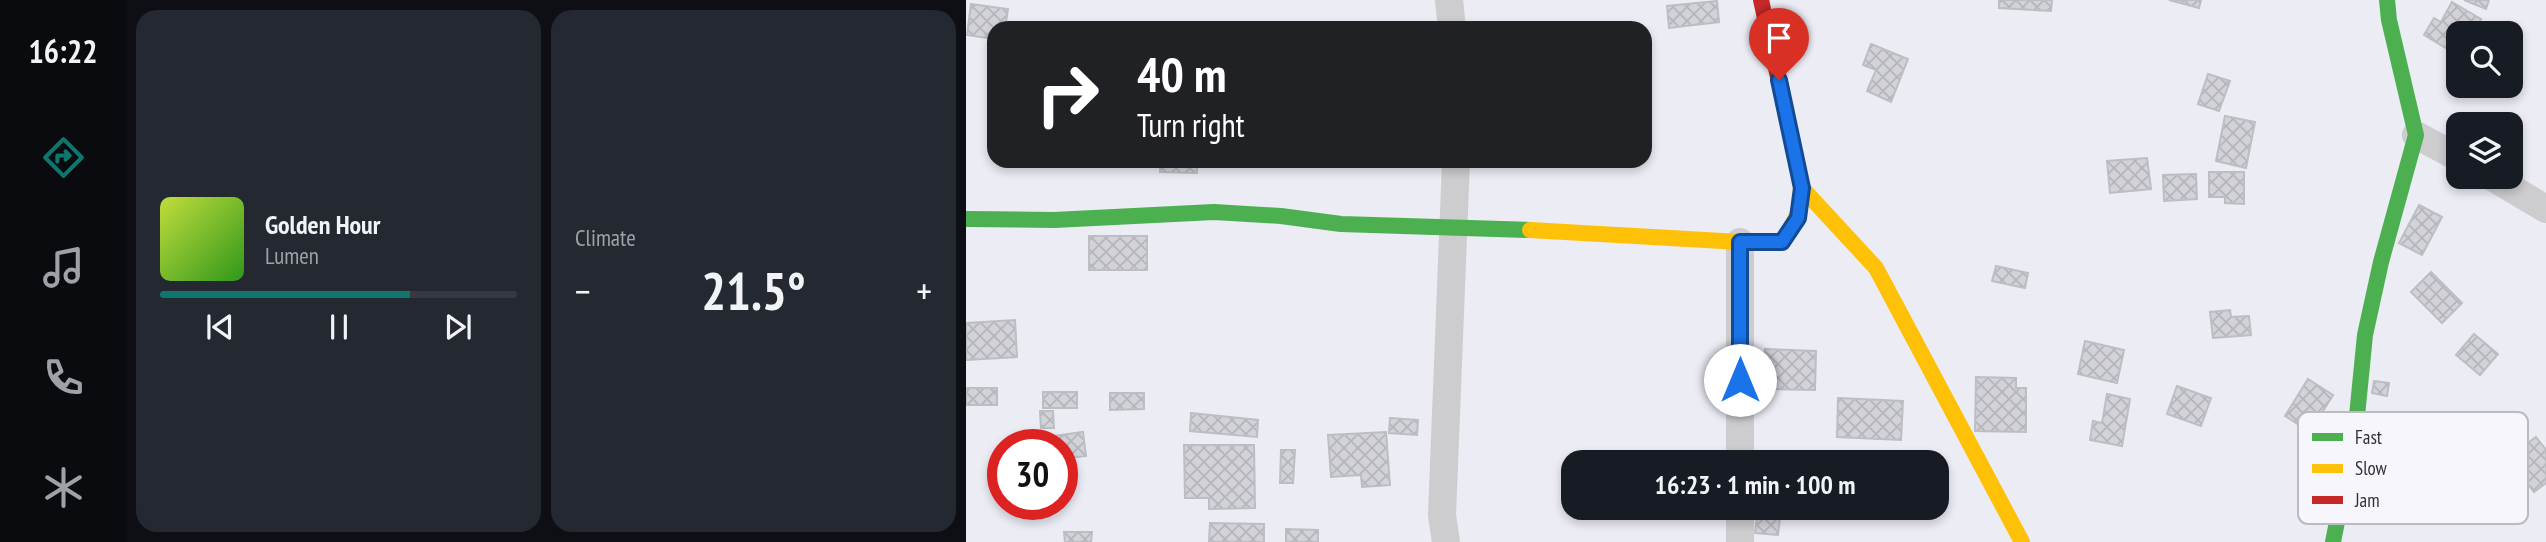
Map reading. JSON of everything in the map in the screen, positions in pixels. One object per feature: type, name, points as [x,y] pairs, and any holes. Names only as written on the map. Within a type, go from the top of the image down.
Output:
[{"type":"street","points":[[1448,0],[1451,21]]},
{"type":"street","points":[[966,219],[1054,220],[1214,212],[1281,216],[1341,224],[1593,232],[1740,242],[1782,242],[1798,218],[1802,188],[1761,0]]},
{"type":"street","points":[[2357,412],[2365,335],[2381,262],[2416,135],[2386,0]]},
{"type":"street","points":[[2416,135],[2446,151]]},
{"type":"street","points":[[1446,542],[1442,515],[1456,168]]},
{"type":"street","points":[[1802,188],[1875,268],[2022,542]]},
{"type":"street","points":[[2512,189],[2546,209]]},
{"type":"street","points":[[1740,242],[1740,450]]},
{"type":"street","points":[[1740,520],[1740,542]]},
{"type":"street","points":[[2333,542],[2337,524]]},
{"type":"building","points":[[1999,0],[2052,0],[2051,11],[1999,8]]},
{"type":"building","points":[[2169,0],[2201,0],[2199,8]]},
{"type":"building","points":[[2464,0],[2489,0],[2486,9]]},
{"type":"building","points":[[1717,1],[1719,22],[1669,28],[1667,6]]},
{"type":"building","points":[[2452,2],[2481,19],[2446,21],[2446,48],[2424,35],[2434,18],[2441,22]]},
{"type":"building","points":[[971,4],[1008,9],[1006,21],[987,21],[987,38],[967,35]]},
{"type":"building","points":[[1871,44],[1908,59],[1891,102],[1867,91],[1876,70],[1863,65]]},
{"type":"building","points":[[2208,74],[2230,81],[2219,111],[2198,104]]},
{"type":"building","points":[[2225,116],[2255,122],[2246,168],[2216,161]]},
{"type":"building","points":[[2147,158],[2151,189],[2110,193],[2107,161]]},
{"type":"building","points":[[1160,168],[1197,168],[1197,173],[1160,172]]},
{"type":"building","points":[[2209,172],[2244,172],[2244,204],[2225,203],[2225,197],[2209,197]]},
{"type":"building","points":[[2196,174],[2197,199],[2164,201],[2163,175]]},
{"type":"building","points":[[2419,205],[2442,217],[2422,255],[2399,243]]},
{"type":"building","points":[[1089,236],[1147,236],[1147,270],[1089,270]]},
{"type":"building","points":[[1996,266],[2028,273],[2025,288],[1992,281]]},
{"type":"building","points":[[2431,272],[2462,303],[2442,323],[2411,292]]},
{"type":"building","points":[[2230,310],[2231,317],[2249,316],[2251,335],[2213,338],[2210,312]]},
{"type":"building","points":[[1015,320],[1017,357],[966,360],[966,323]]},
{"type":"building","points":[[2474,334],[2498,354],[2480,375],[2456,355]]},
{"type":"building","points":[[2085,341],[2124,350],[2117,383],[2078,374]]},
{"type":"building","points":[[1765,349],[1816,351],[1815,390],[1764,389]]},
{"type":"building","points":[[1976,377],[2016,378],[2016,388],[2026,388],[2026,432],[1975,431]]},
{"type":"building","points":[[2308,379],[2333,395],[2322,412],[2298,412],[2298,424],[2285,416]]},
{"type":"building","points":[[2374,381],[2389,383],[2387,396],[2372,393]]},
{"type":"building","points":[[2177,386],[2211,398],[2201,426],[2167,414]]},
{"type":"building","points":[[966,388],[997,388],[997,405],[966,405]]},
{"type":"building","points":[[1043,392],[1077,392],[1077,408],[1043,408]]},
{"type":"building","points":[[1110,393],[1144,393],[1144,409],[1110,410]]},
{"type":"building","points":[[2107,394],[2130,399],[2122,446],[2090,440],[2093,421],[2102,423]]},
{"type":"building","points":[[1838,398],[1903,401],[1901,440],[1837,437]]},
{"type":"building","points":[[1040,411],[1053,411],[1054,428],[1041,428]]},
{"type":"building","points":[[1191,413],[1258,420],[1257,437],[1190,431]]},
{"type":"building","points":[[1390,418],[1418,420],[1417,435],[1389,433]]},
{"type":"building","points":[[1083,432],[1086,456],[1078,457],[1078,433]]},
{"type":"building","points":[[1386,432],[1390,485],[1362,487],[1361,475],[1331,477],[1328,435]]},
{"type":"building","points":[[2536,437],[2546,450],[2546,483],[2534,492],[2528,484],[2528,443]]},
{"type":"building","points":[[1184,445],[1254,445],[1255,508],[1209,509],[1209,498],[1185,498]]},
{"type":"building","points":[[1281,450],[1295,450],[1293,483],[1280,483]]},
{"type":"building","points":[[1757,520],[1780,520],[1778,535],[1755,533]]},
{"type":"building","points":[[1210,523],[1264,524],[1264,542],[1209,542]]},
{"type":"building","points":[[1286,529],[1318,530],[1318,542],[1286,542]]},
{"type":"building","points":[[1064,532],[1092,532],[1091,542],[1065,542]]},
{"type":"traffic: fast","points":[[2357,412],[2365,335],[2381,262],[2416,135],[2389,20],[2387,0]]},
{"type":"traffic: fast","points":[[966,219],[1054,220],[1214,212],[1281,216],[1341,224],[1530,230]]},
{"type":"traffic: fast","points":[[2333,542],[2337,524]]},
{"type":"traffic: slow","points":[[1530,230],[1782,242],[1800,204],[1801,186],[1797,163]]},
{"type":"traffic: slow","points":[[1802,188],[1876,268],[2022,542]]},
{"type":"traffic: jam","points":[[1761,0],[1797,163]]},
{"type":"route","points":[[1740,380],[1740,242],[1782,242],[1798,218],[1802,188],[1779,80]]}]
